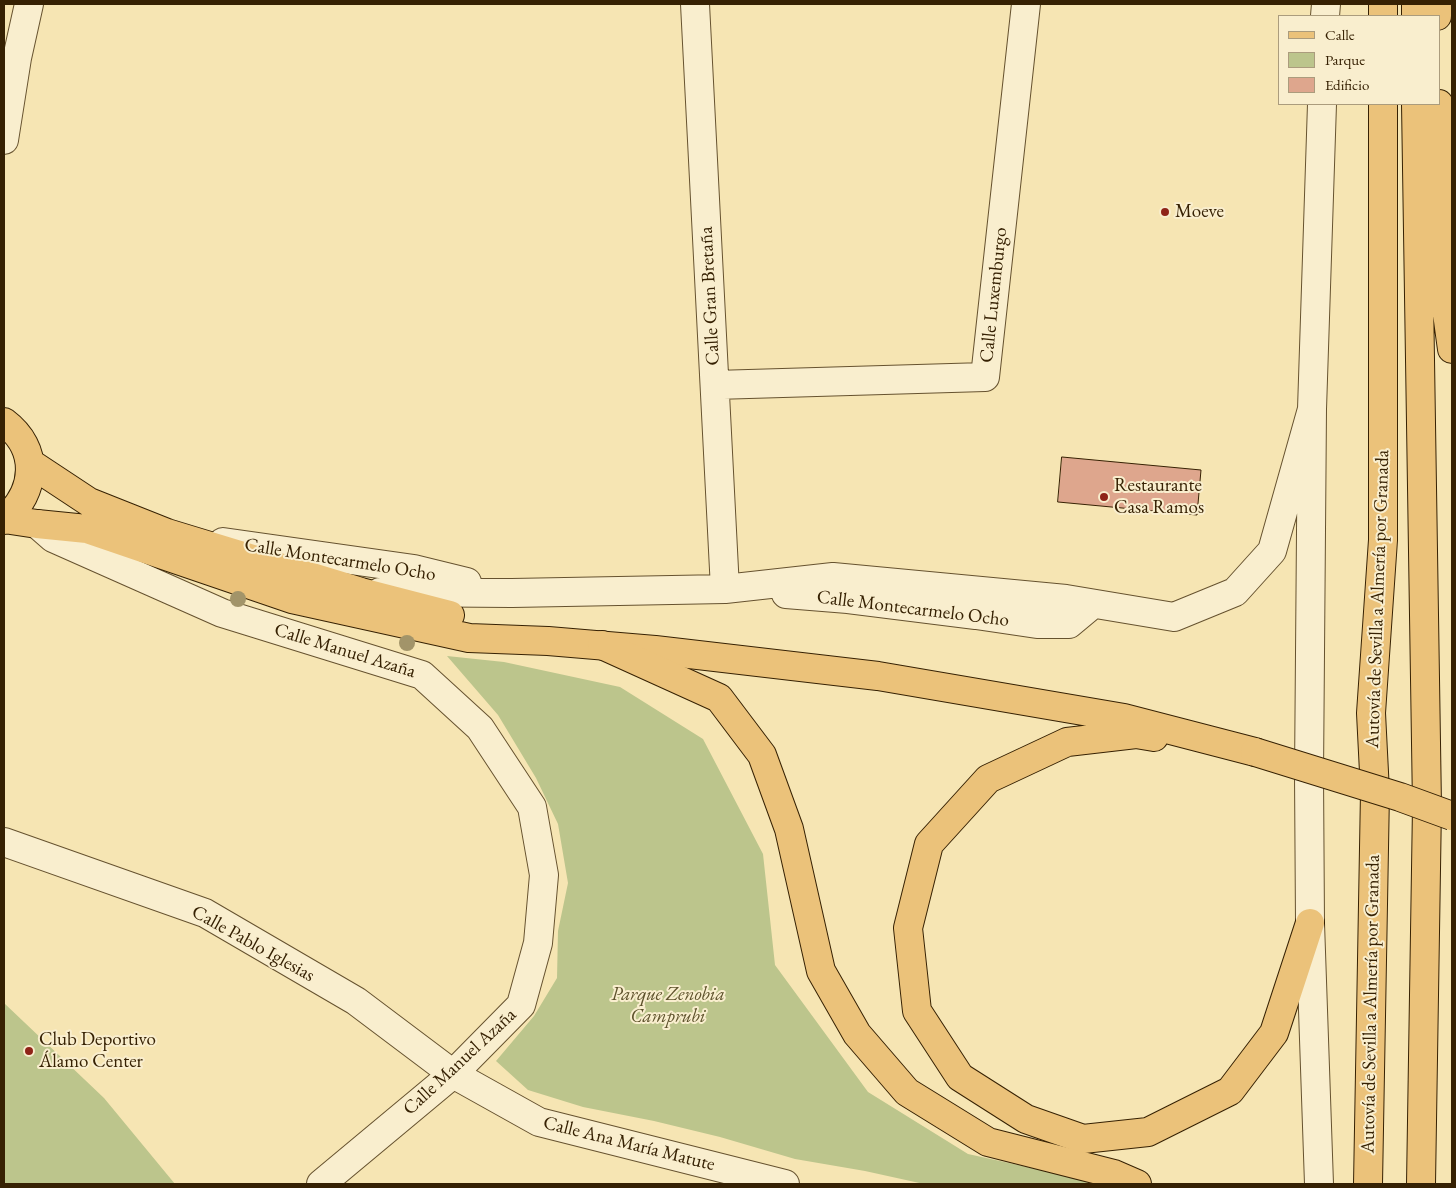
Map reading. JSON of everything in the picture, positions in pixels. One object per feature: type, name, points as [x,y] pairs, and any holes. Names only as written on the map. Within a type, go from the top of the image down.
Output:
[{"type":"main road","name":"Autovía de Sevilla a Almería por Granada","points":[[1368,1184],[1375,792],[1371,713],[1383,540],[1382,105]]},
{"type":"main road","name":"Autovía de Sevilla a Almería por Granada","points":[[1416,105],[1427,806],[1421,1184]]},
{"type":"main road","points":[[1439,105],[1443,284],[1452,349]]},
{"type":"main road","points":[[1441,192],[1452,241]]},
{"type":"main road","points":[[4,422],[13,429],[24,444],[30,463],[25,495],[16,509],[4,520]]},
{"type":"main road","points":[[30,463],[90,502],[167,534],[361,592],[548,641]]},
{"type":"main road","points":[[4,520],[87,528],[292,598],[469,638],[602,645],[878,676],[1124,718],[1254,752],[1400,797],[1452,816]]},
{"type":"main road","points":[[602,645],[719,698],[762,755],[789,829],[821,971],[857,1034],[907,1092],[988,1142],[1114,1174],[1137,1184]]},
{"type":"main road","points":[[1254,752],[1136,734],[1067,742],[988,779],[929,844],[908,928],[917,1011],[960,1077],[1026,1119],[1083,1139],[1148,1132],[1230,1090],[1274,1033],[1310,923]]},
{"type":"street","points":[[4,140],[8,58],[29,4]]},
{"type":"street","name":"Calle Gran Bretaña","points":[[695,4],[725,589]]},
{"type":"street","name":"Calle Luxemburgo","points":[[714,385],[985,377],[1026,4]]},
{"type":"street","points":[[1319,1184],[1310,923],[1309,775],[1312,409],[1322,105]]},
{"type":"street","name":"Calle Montecarmelo Ocho","points":[[292,598],[361,592],[512,593],[725,589],[833,577],[1066,599],[1174,617],[1235,592],[1272,551],[1312,409]]},
{"type":"street","name":"Calle Manuel Azaña","points":[[37,524],[53,538],[222,613],[422,674],[480,728],[532,807],[544,875],[538,944],[522,1005],[453,1074],[321,1184]]},
{"type":"street","name":"Calle Montecarmelo Ocho","points":[[167,534],[414,569],[512,593]]},
{"type":"street","name":"Calle Pablo Iglesias","points":[[4,842],[205,913],[356,1001],[453,1074]]},
{"type":"street","name":"Calle Ana María Matute","points":[[453,1074],[539,1122],[702,1162],[734,1178],[785,1184]]},
{"type":"green space","name":"Parque Zenobia Camprubi","points":[[447,656],[504,662],[620,687],[703,739],[763,854],[775,965],[868,1092],[968,1154],[1082,1179],[1092,1184],[924,1184],[865,1171],[795,1159],[720,1137],[654,1121],[583,1107],[528,1090],[496,1061],[534,1016],[557,978],[558,931],[568,883],[558,824],[536,778],[498,715]]},
{"type":"green space","name":"Club Deportivo Álamo Center","points":[[4,1003],[104,1098],[175,1184],[4,1184]]},
{"type":"building","points":[[1062,457],[1201,470],[1197,515],[1058,502]]},
{"type":"place","name":"Moeve","points":[[1165,212]]},
{"type":"place","name":"Restaurante Casa Ramos","points":[[1104,497]]},
{"type":"place","name":"Club Deportivo Álamo Center","points":[[29,1051]]}]
